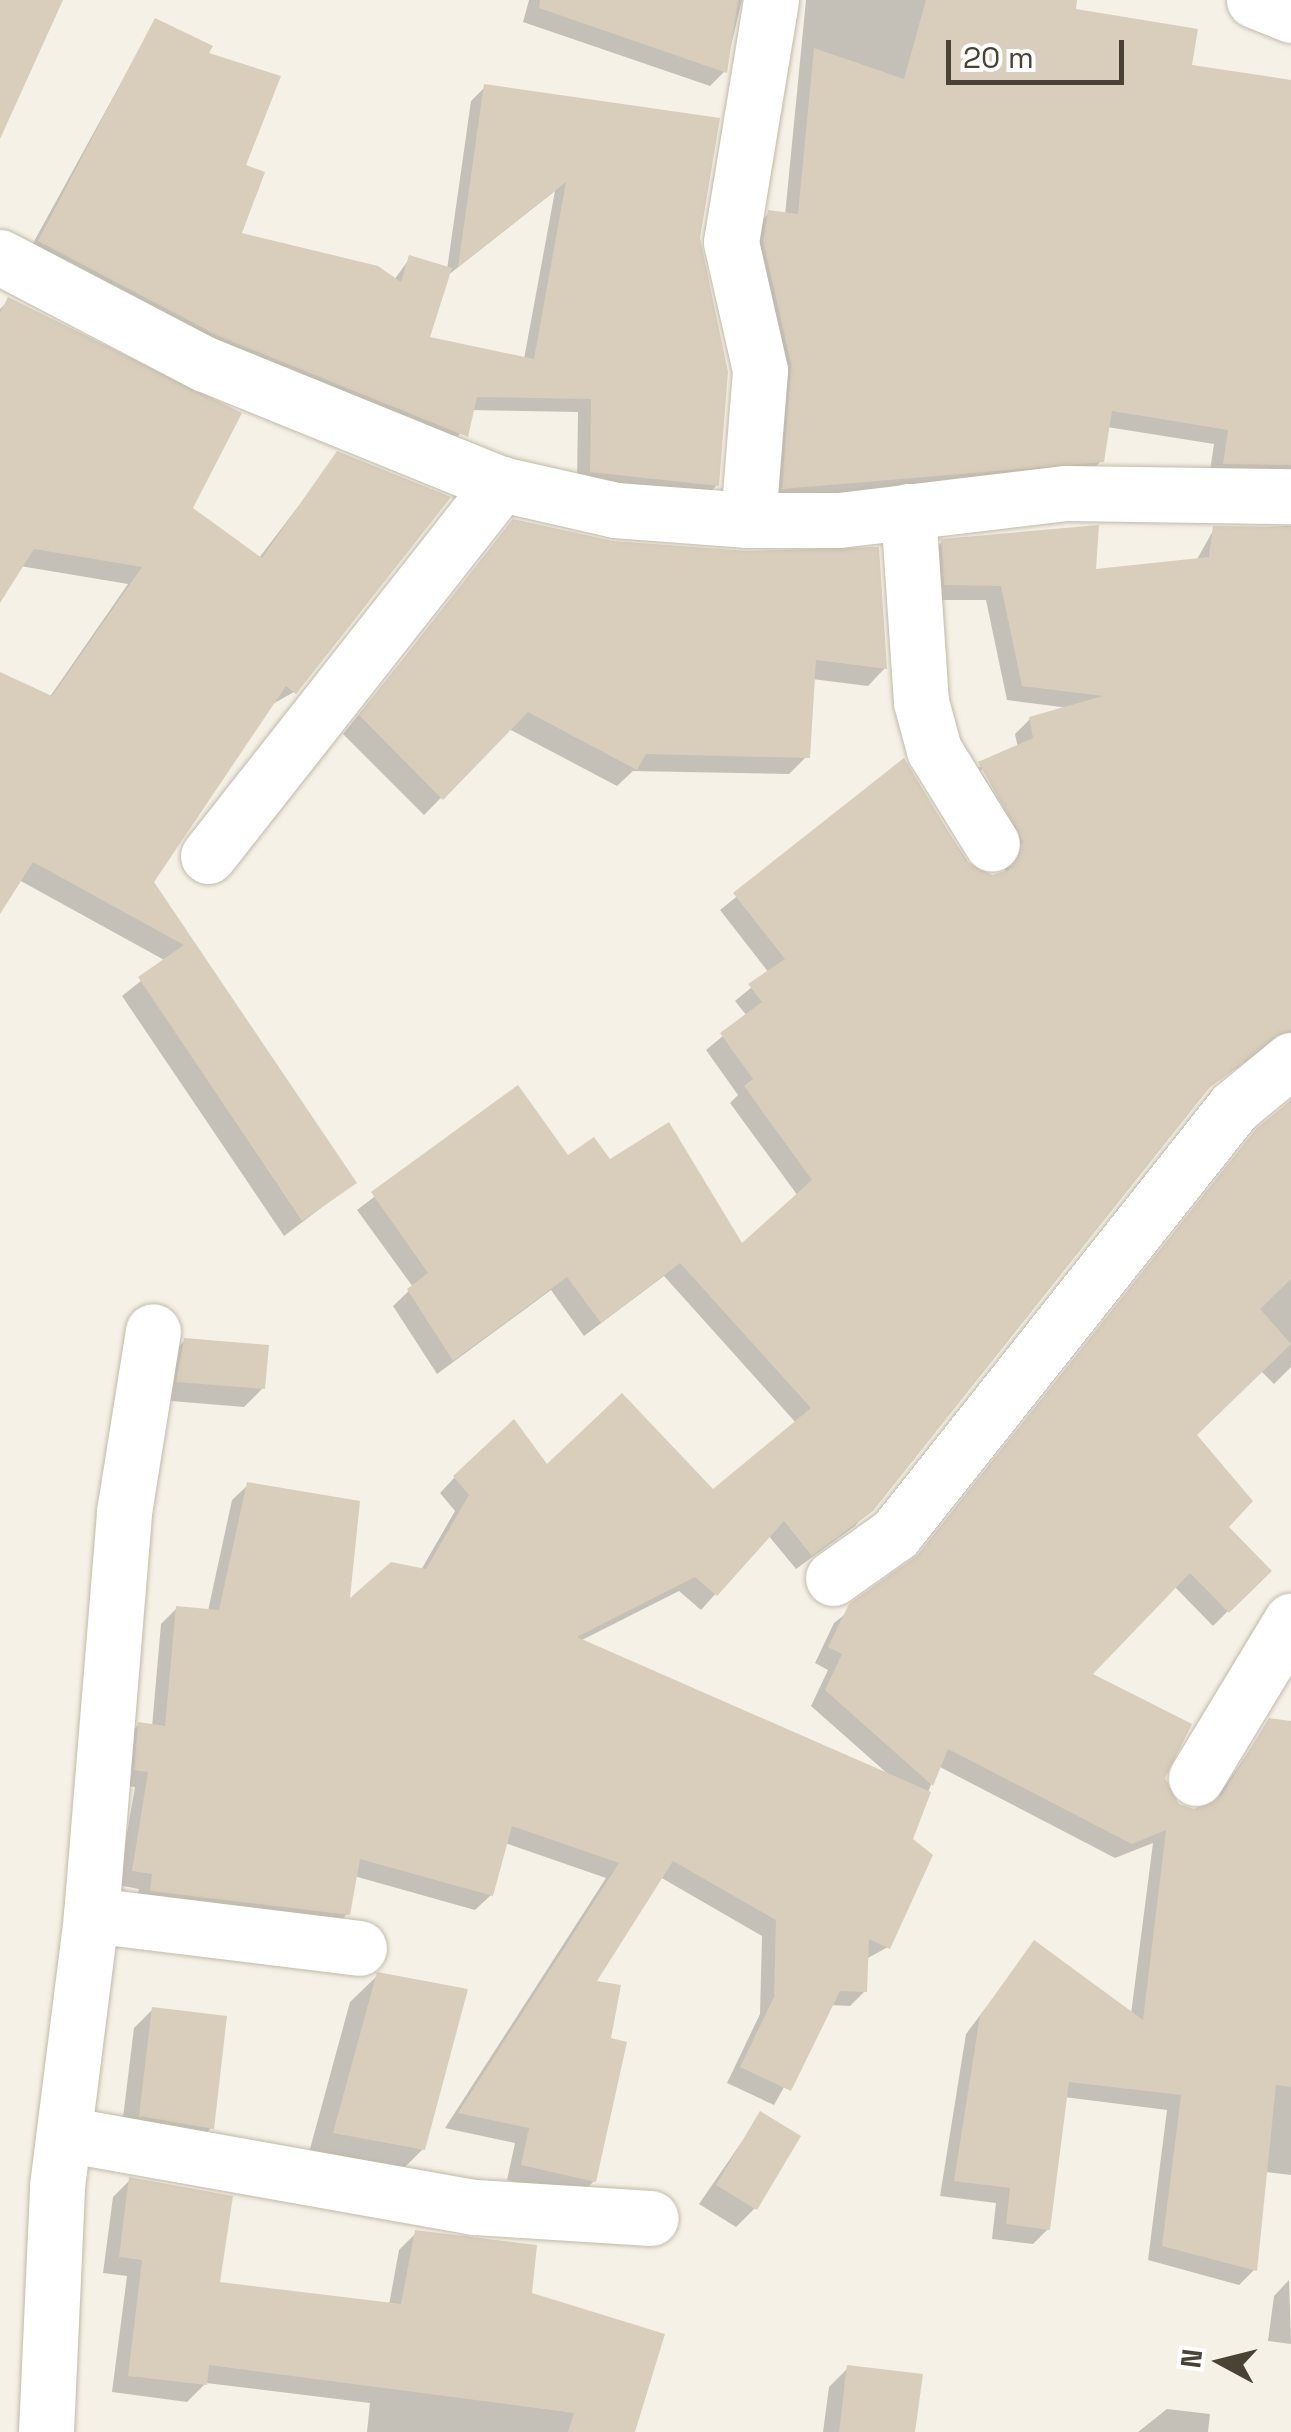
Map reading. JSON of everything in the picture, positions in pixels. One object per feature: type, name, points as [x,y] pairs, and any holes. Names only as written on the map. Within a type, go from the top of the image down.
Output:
[{"type":"street","points":[[748,520],[760,370],[731,242],[771,0]]},
{"type":"street","points":[[1254,0],[1291,16]]},
{"type":"street","points":[[0,257],[205,364],[501,484],[615,510],[748,520],[908,512],[1066,493],[1291,496]]},
{"type":"street","points":[[208,856],[501,484]]},
{"type":"street","points":[[908,512],[922,702],[934,750],[992,844]]},
{"type":"street","points":[[833,1578],[895,1534],[1234,1106],[1291,1060]]},
{"type":"street","points":[[46,2432],[64,2134],[92,1915],[124,1512],[153,1331]]},
{"type":"street","points":[[1196,1778],[1291,1621]]},
{"type":"street","points":[[92,1915],[359,1948]]},
{"type":"street","points":[[64,2134],[475,2207],[651,2218]]},
{"type":"building","points":[[0,0],[63,0],[0,139]]},
{"type":"building","points":[[540,0],[738,0],[727,73],[539,8]]},
{"type":"building","points":[[926,0],[1077,0],[1076,9],[1198,29],[1192,65],[1291,80],[1291,465],[1223,464],[1228,430],[1112,411],[1104,462],[782,489],[791,364],[763,241],[768,210],[798,214],[814,48],[904,79]]},
{"type":"building","points":[[155,18],[213,46],[209,53],[281,76],[246,165],[265,172],[242,233],[378,266],[401,282],[409,255],[452,268],[430,337],[534,359],[566,182],[458,267],[484,84],[720,118],[700,238],[728,372],[719,486],[590,472],[591,399],[477,397],[468,437],[218,336],[38,241]]},
{"type":"building","points":[[8,297],[242,413],[193,508],[262,558],[337,451],[451,497],[296,694],[286,686],[154,882],[357,1183],[302,1221],[138,977],[184,945],[33,862],[0,914],[0,672],[52,696],[142,567],[34,549],[0,603],[0,313]]},
{"type":"building","points":[[513,519],[613,541],[748,551],[879,547],[887,669],[816,660],[810,758],[646,754],[637,770],[528,712],[443,800],[359,715]]},
{"type":"building","points":[[1099,525],[1096,569],[1209,557],[1213,526],[1291,527],[1291,1030],[1210,1087],[873,1511],[812,1556],[784,1521],[717,1596],[695,1577],[577,1637],[931,1792],[913,1839],[933,1855],[890,1949],[869,1939],[867,1992],[840,1991],[791,2091],[740,2067],[774,1997],[776,1920],[673,1861],[597,1981],[621,1985],[611,2038],[627,2042],[596,2182],[521,2165],[529,2128],[458,2113],[619,1863],[512,1826],[493,1896],[360,1859],[350,1915],[150,1891],[152,1874],[132,1871],[148,1772],[134,1770],[138,1722],[165,1726],[176,1606],[219,1610],[247,1482],[360,1501],[350,1598],[391,1562],[426,1569],[469,1495],[453,1476],[514,1419],[547,1464],[622,1393],[713,1489],[811,1408],[680,1263],[601,1323],[567,1277],[453,1361],[407,1289],[428,1273],[371,1192],[518,1085],[568,1155],[594,1137],[610,1159],[669,1122],[742,1243],[812,1180],[744,1086],[753,1079],[720,1033],[762,1002],[748,984],[785,959],[733,893],[904,758],[966,861],[992,875],[1009,870],[1023,842],[978,762],[1033,738],[1029,717],[1103,696],[1022,686],[1001,586],[944,585],[941,539]]},
{"type":"building","points":[[1291,1100],[1291,1279],[1260,1309],[1291,1344],[1197,1435],[1253,1501],[1229,1527],[1272,1571],[1229,1613],[1190,1573],[1093,1674],[1192,1724],[1165,1778],[1179,1804],[1194,1809],[1222,1795],[1269,1718],[1291,1721],[1291,2087],[1276,2085],[1257,2271],[1162,2246],[1181,2095],[1069,2082],[1050,2230],[1006,2224],[1010,2188],[954,2181],[980,2016],[1034,1940],[1143,2020],[1166,1830],[1132,1844],[948,1749],[933,1786],[825,1690],[842,1654],[828,1647],[849,1604],[919,1554],[1256,1129]]},
{"type":"building","points":[[184,1338],[269,1345],[265,1389],[176,1382]]},
{"type":"building","points":[[377,1972],[468,1989],[425,2150],[333,2133]]},
{"type":"building","points":[[152,2007],[227,2016],[214,2129],[139,2116]]},
{"type":"building","points":[[760,2111],[801,2136],[757,2210],[716,2185]]},
{"type":"building","points":[[129,2177],[233,2196],[220,2282],[401,2304],[415,2230],[537,2245],[532,2293],[665,2334],[635,2432],[568,2432],[574,2413],[209,2365],[207,2385],[128,2376],[142,2260],[119,2257]]},
{"type":"building","points":[[847,2365],[923,2374],[915,2432],[839,2432]]}]
